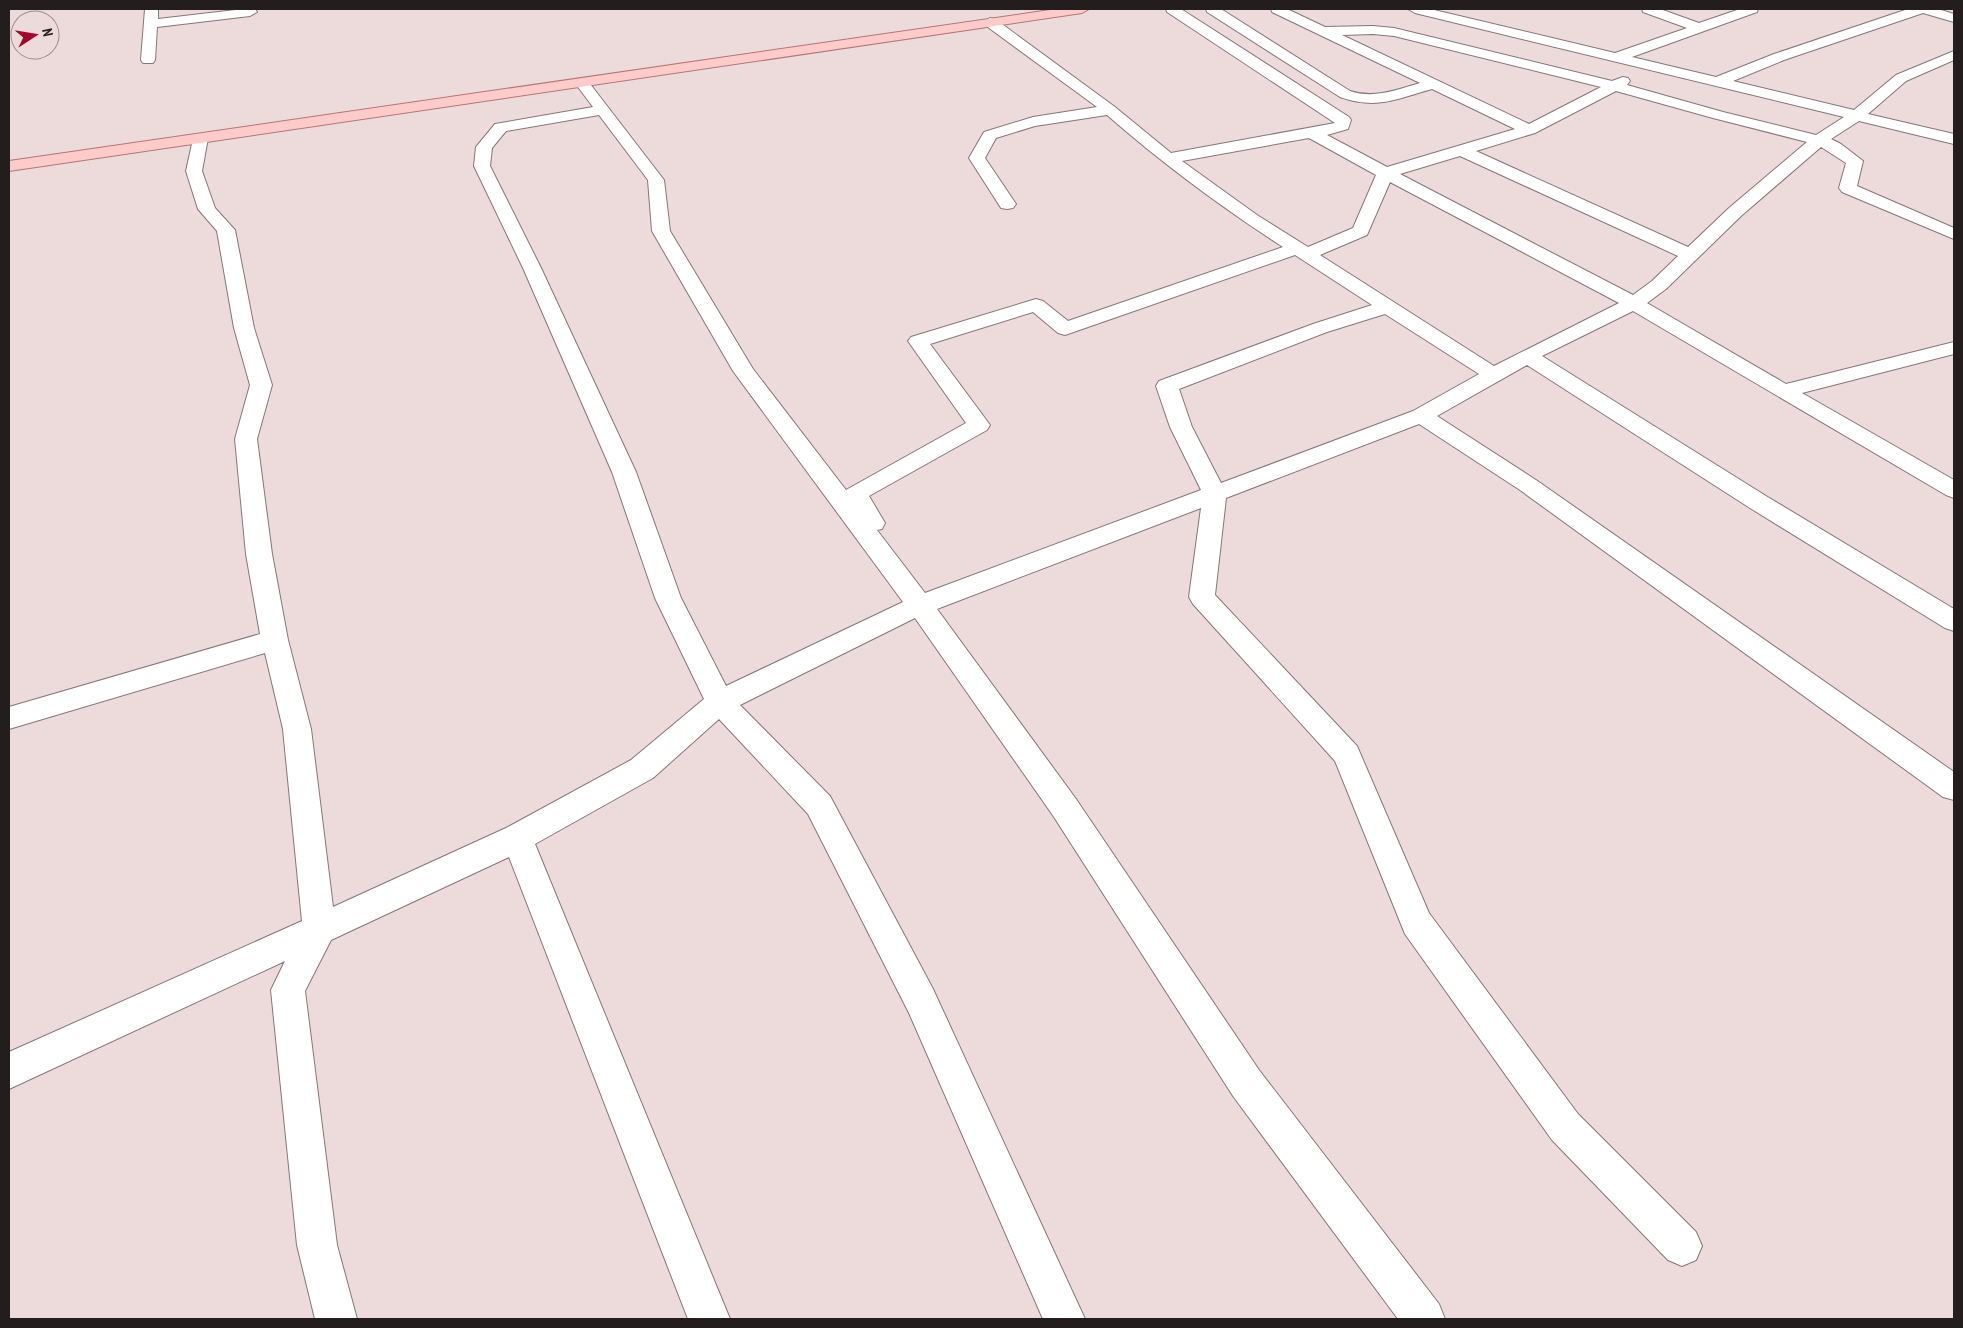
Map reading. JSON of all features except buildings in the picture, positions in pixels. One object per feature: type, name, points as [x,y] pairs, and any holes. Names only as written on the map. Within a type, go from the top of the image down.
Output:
[{"type":"main road","points":[[9,166],[1082,9]]},
{"type":"street","points":[[148,60],[152,9]]},
{"type":"street","points":[[1168,159],[1312,133],[1342,126],[1343,120],[1172,9]]},
{"type":"street","points":[[1212,9],[1345,94],[1360,99],[1375,100],[1433,84]]},
{"type":"street","points":[[1277,9],[1530,130]]},
{"type":"street","points":[[1415,9],[1720,81],[1954,139]]},
{"type":"street","points":[[1648,9],[1697,27]]},
{"type":"street","points":[[1618,57],[1697,27],[1752,9]]},
{"type":"street","points":[[1720,81],[1778,57],[1920,9]]},
{"type":"street","points":[[1925,9],[1954,18]]},
{"type":"street","points":[[150,24],[250,12]]},
{"type":"street","points":[[990,22],[1110,110],[1168,159],[1251,219],[1494,375]]},
{"type":"street","points":[[1324,32],[1373,30],[1394,32],[1616,86],[1718,115],[1818,140],[1835,147],[1856,161],[1848,188],[1954,234]]},
{"type":"street","points":[[9,1071],[518,838],[642,769],[720,702],[920,605],[1421,416],[1527,356],[1634,303],[1659,286],[1735,212],[1818,140],[1856,116],[1901,78],[1950,60]]},
{"type":"street","points":[[920,605],[856,493],[979,425],[918,341],[1036,305],[1065,329],[1361,231],[1385,174],[1530,130],[1616,86],[1646,64]]},
{"type":"street","points":[[582,82],[656,180],[661,231],[744,371],[920,605],[1065,808],[1246,1083],[1424,1319]]},
{"type":"street","points":[[603,110],[501,127],[484,148],[482,166],[524,251],[624,472],[668,598],[720,702],[819,805],[921,1000],[1064,1319]]},
{"type":"street","points":[[1007,204],[977,158],[990,135],[1033,122],[1110,110]]},
{"type":"street","points":[[1312,133],[1385,174],[1634,303],[1954,490]]},
{"type":"street","points":[[200,138],[194,171],[207,210],[226,230],[244,328],[261,386],[246,439],[259,554],[275,640],[297,729],[319,929],[288,990],[317,1245],[336,1319]]},
{"type":"street","points":[[1461,150],[1690,255]]},
{"type":"street","points":[[1386,307],[1320,328],[1167,386],[1181,427],[1215,494],[1202,597],[1347,754],[1417,923],[1565,1127],[1682,1246]]},
{"type":"street","points":[[1784,391],[1954,348]]},
{"type":"street","points":[[1527,356],[1758,502],[1954,620]]},
{"type":"street","points":[[1421,416],[1528,485],[1954,788]]},
{"type":"street","points":[[9,718],[275,640]]},
{"type":"street","points":[[518,838],[709,1319]]}]
